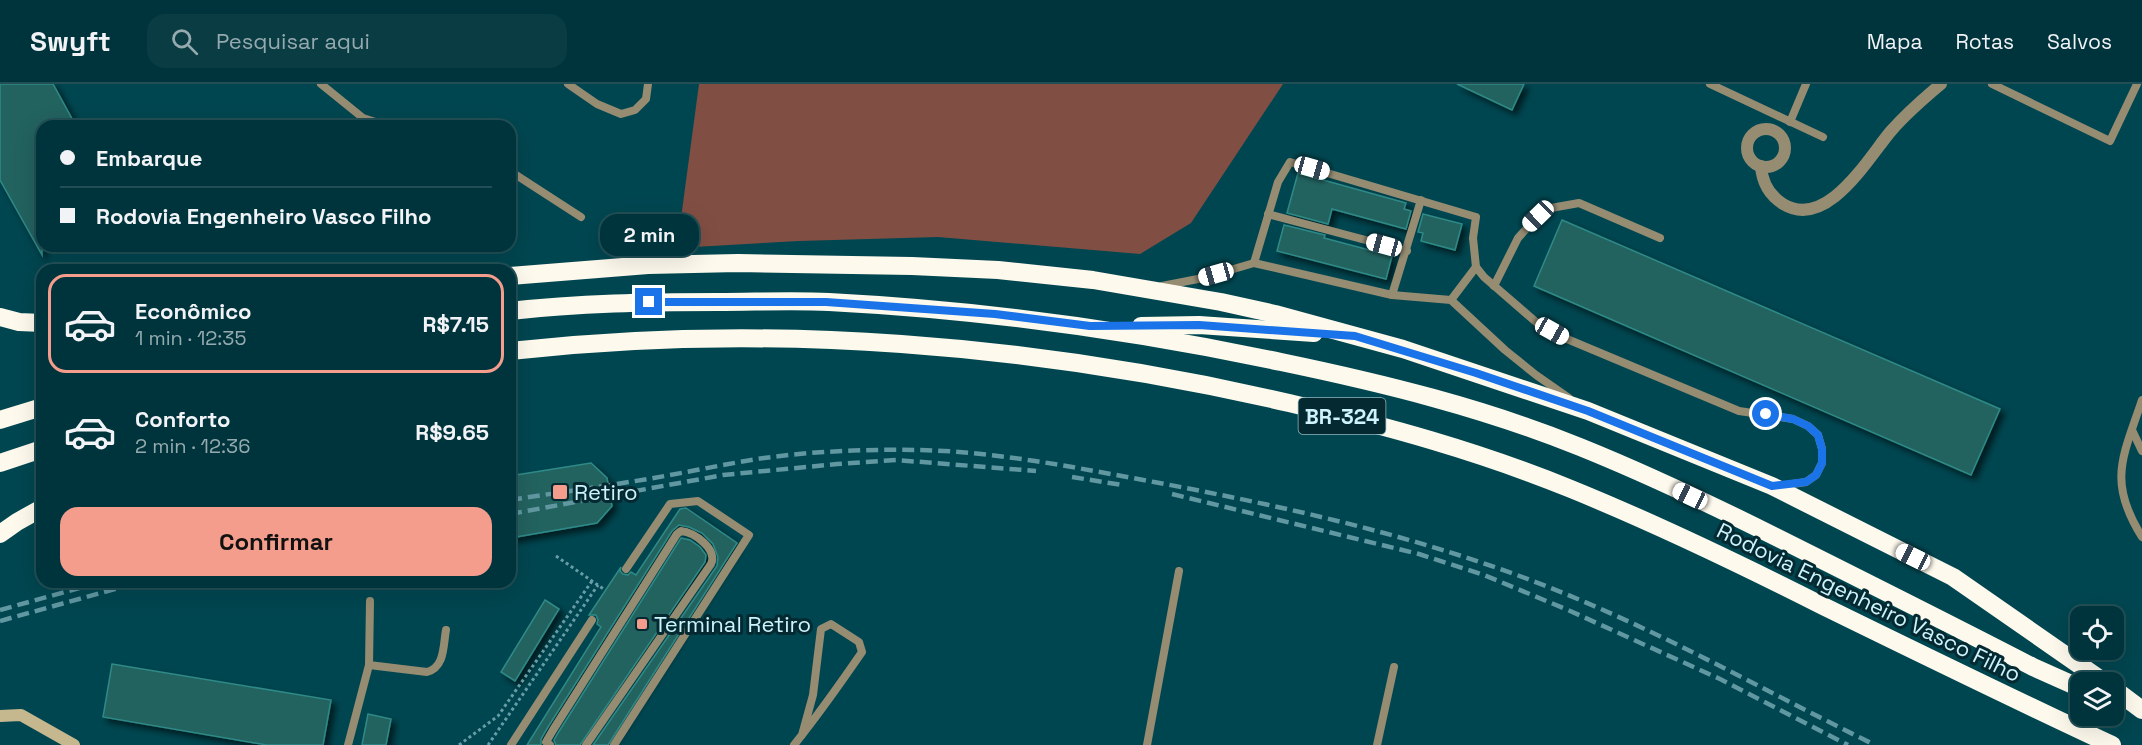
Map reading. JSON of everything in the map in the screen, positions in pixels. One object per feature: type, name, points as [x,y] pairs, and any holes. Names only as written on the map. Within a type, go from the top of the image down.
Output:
[{"type":"highway","points":[[516,276],[738,263],[998,270],[1094,280],[1221,302],[1275,314],[1476,373],[1588,411],[1772,486],[1953,577],[2090,672]]},
{"type":"highway","name":"Rodovia Engenheiro Vasco Filho","points":[[516,311],[649,302],[826,302],[995,314],[1090,326],[1242,353],[1340,374],[1472,410],[1577,446],[1652,477],[2070,684]]},
{"type":"highway","points":[[0,317],[19,322],[36,323]]},
{"type":"highway","points":[[1090,326],[1199,325],[1355,336]]},
{"type":"highway","name":"Rodovia Engenheiro Vasco Filho","points":[[516,352],[654,340],[742,339],[825,340],[983,351],[1085,364],[1237,391],[1389,427],[1463,449],[1567,487],[1640,518],[1734,561],[2112,745]]},
{"type":"highway","points":[[0,420],[36,409]]},
{"type":"highway","points":[[0,463],[36,451]]},
{"type":"highway","points":[[0,534],[36,511]]},
{"type":"highway","points":[[2124,696],[2142,710]]},
{"type":"highway","points":[[2124,709],[2142,717]]},
{"type":"main road","points":[[0,716],[21,715],[74,745]]},
{"type":"street","points":[[1761,166],[1762,178],[1770,193],[1777,200],[1789,207],[1802,209],[1815,207],[1845,189],[1890,132],[1921,100],[1941,84]]},
{"type":"lane","points":[[321,84],[361,120]]},
{"type":"lane","points":[[568,84],[597,104],[621,114],[635,110],[646,99],[648,84]]},
{"type":"lane","points":[[1710,84],[1823,137]]},
{"type":"lane","points":[[1790,122],[1806,84]]},
{"type":"lane","points":[[1992,84],[2110,141],[2137,84]]},
{"type":"lane","points":[[1254,263],[1278,182],[1290,162],[1476,217],[1473,238],[1476,267],[1494,286],[1536,322],[1567,339],[1739,411],[1793,419],[1808,426],[1818,435],[1822,449],[1822,463],[1816,475],[1806,482],[1772,486]]},
{"type":"lane","points":[[516,175],[581,218]]},
{"type":"lane","points":[[1392,295],[1421,200]]},
{"type":"lane","points":[[1494,286],[1518,238],[1538,216],[1551,208],[1579,203],[1660,238]]},
{"type":"lane","points":[[1269,214],[1407,251]]},
{"type":"lane","points":[[1145,289],[1203,278],[1254,263],[1392,295],[1451,300],[1505,350],[1588,411]]},
{"type":"lane","points":[[1451,300],[1476,267]]},
{"type":"lane","points":[[2142,400],[2122,459],[2120,479],[2125,500],[2142,537]]},
{"type":"lane","points":[[2132,430],[2142,452]]},
{"type":"lane","points":[[614,745],[749,535],[698,501],[670,504],[626,569]]},
{"type":"lane","points":[[546,744],[677,534],[681,531],[688,532],[712,551],[714,559],[586,745]]},
{"type":"lane","points":[[1147,745],[1179,571]]},
{"type":"lane","points":[[348,745],[369,665],[370,601]]},
{"type":"lane","points":[[511,745],[592,620]]},
{"type":"lane","points":[[794,745],[802,735],[825,706],[862,652],[859,642],[831,624],[821,629],[813,695],[802,735]]},
{"type":"lane","points":[[369,665],[427,672],[436,670],[440,665],[446,630]]},
{"type":"lane","points":[[1377,745],[1394,667]]},
{"type":"path","points":[[556,556],[606,590]]},
{"type":"path","points":[[459,745],[498,716],[592,580]]},
{"type":"path","points":[[488,745],[598,585]]},
{"type":"shaded area","points":[[699,84],[1283,84],[1191,223],[1140,254],[938,237],[799,241],[677,248]]},
{"type":"building","points":[[0,84],[53,84],[73,120],[36,120],[36,244],[0,180]]},
{"type":"building","points":[[1457,84],[1524,84],[1512,110]]},
{"type":"building","points":[[1298,173],[1406,203],[1404,209],[1411,211],[1406,229],[1332,209],[1328,224],[1287,213]]},
{"type":"building","points":[[1423,214],[1462,224],[1455,250],[1421,241],[1423,233],[1418,232]]},
{"type":"building","points":[[1562,220],[2000,409],[1971,475],[1534,286]]},
{"type":"building","points":[[1284,225],[1392,256],[1386,279],[1277,251]]},
{"type":"building","name":"Retiro","points":[[591,463],[607,478],[612,506],[597,523],[516,537],[516,475]]},
{"type":"building","points":[[686,508],[737,543],[608,745],[593,745],[717,566],[718,557],[713,544],[702,533],[689,527],[679,525],[672,531],[548,727],[541,739],[541,745],[527,745],[601,627],[597,624],[596,615],[589,615],[621,567],[620,571],[623,574],[628,575],[631,572],[636,575],[680,509]]},
{"type":"building","points":[[681,538],[690,540],[700,547],[706,555],[705,562],[580,745],[556,745],[554,740],[558,733]]},
{"type":"building","points":[[545,600],[559,609],[515,681],[501,672]]},
{"type":"building","points":[[112,664],[331,700],[323,745],[267,745],[103,717]]},
{"type":"building","points":[[368,714],[391,719],[386,745],[362,745]]},
{"type":"railway","points":[[516,499],[764,458],[842,451],[950,451],[1009,457],[1096,471],[1208,492],[1370,529],[1424,544],[1529,579],[1692,652],[1875,745]]},
{"type":"railway","points":[[516,513],[723,475],[837,464],[896,460],[1036,471]]},
{"type":"railway","points":[[1072,477],[1122,485]]},
{"type":"railway","points":[[1172,494],[1419,554],[1484,575],[1568,610],[1720,679],[1848,745]]},
{"type":"railway","points":[[0,610],[79,588]]},
{"type":"railway","points":[[0,621],[118,588]]},
{"type":"place","name":"Retiro","points":[[560,492]]},
{"type":"place","name":"Terminal Retiro","points":[[642,624]]},
{"type":"route","points":[[649,302],[826,302],[995,314],[1090,326],[1199,325],[1355,336],[1403,349],[1588,411],[1772,486],[1806,482],[1816,475],[1822,463],[1822,449],[1818,435],[1808,426],[1793,419],[1766,414]]}]
